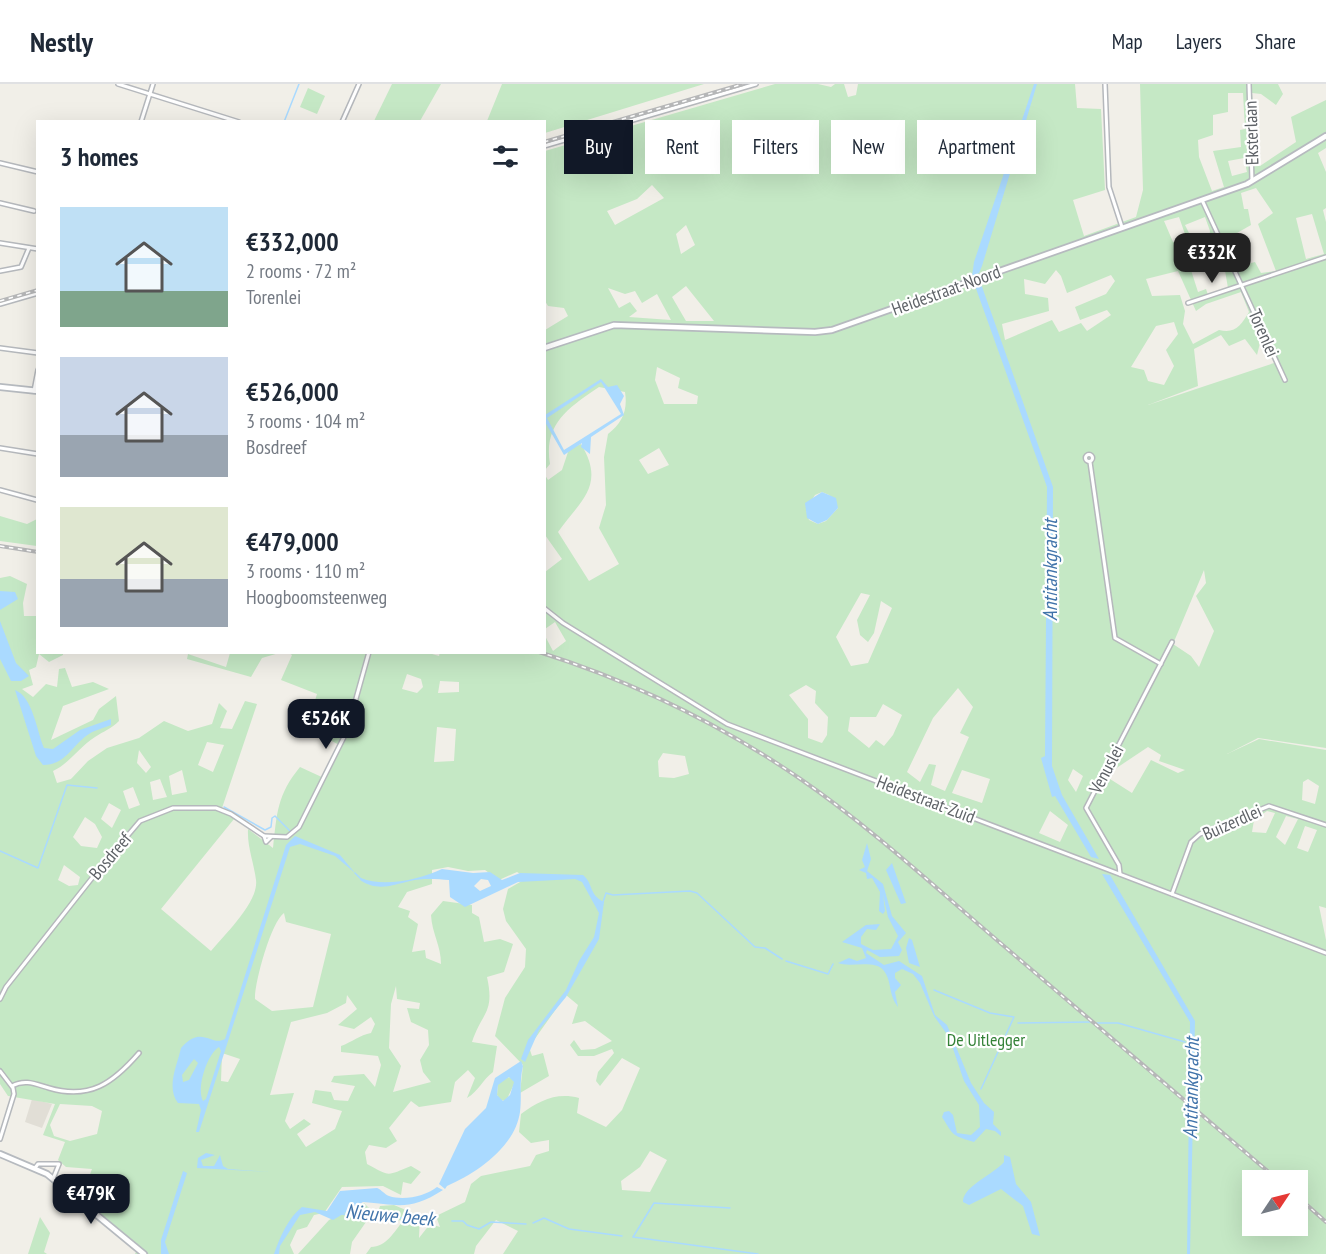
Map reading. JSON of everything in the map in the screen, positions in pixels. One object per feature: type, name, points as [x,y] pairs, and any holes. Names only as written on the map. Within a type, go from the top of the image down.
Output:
[{"type":"street","points":[[118,84],[233,120]]},
{"type":"street","points":[[142,120],[153,84]]},
{"type":"street","points":[[343,120],[359,84]]},
{"type":"street","points":[[546,145],[756,84]]},
{"type":"street","points":[[1105,84],[1108,187],[1122,227]]},
{"type":"street","name":"Eksterlaan","points":[[1249,84],[1252,181]]},
{"type":"street","name":"Heidestraat-Noord","points":[[546,347],[614,325],[821,332],[845,326],[1252,181],[1326,136]]},
{"type":"street","points":[[0,163],[36,172]]},
{"type":"street","points":[[1202,200],[1242,285]]},
{"type":"street","points":[[0,203],[34,211]]},
{"type":"street","points":[[0,243],[36,249]]},
{"type":"street","points":[[0,271],[21,267],[29,248]]},
{"type":"street","name":"Torenlei","points":[[1188,303],[1326,257]]},
{"type":"street","name":"Torenlei","points":[[1242,285],[1285,380]]},
{"type":"street","points":[[0,304],[36,295]]},
{"type":"street","points":[[0,348],[36,353]]},
{"type":"street","points":[[0,387],[36,391]]},
{"type":"street","points":[[0,447],[36,454]]},
{"type":"street","points":[[1090,462],[1115,638],[1161,664]]},
{"type":"street","points":[[0,490],[36,499]]},
{"type":"street","name":"Heidestraat-Zuid","points":[[546,609],[728,724],[1326,953]]},
{"type":"street","name":"Venuslei","points":[[1120,874],[1117,862],[1086,810],[1172,642]]},
{"type":"street","name":"Bosdreef","points":[[0,999],[6,987],[93,876],[140,821],[173,808],[216,808],[231,814],[264,836],[266,842],[271,837],[287,837],[299,826],[347,731],[368,654]]},
{"type":"street","name":"Buizerdlei","points":[[1172,894],[1191,842],[1200,834],[1269,806],[1326,825]]},
{"type":"street","points":[[12,1086],[24,1082],[62,1091],[87,1091],[114,1080],[139,1053]]},
{"type":"street","points":[[0,1071],[12,1086],[14,1098],[0,1139]]},
{"type":"street","points":[[0,1154],[35,1168],[53,1179],[144,1254]]},
{"type":"street","points":[[35,1168],[38,1164],[59,1164],[53,1179]]},
{"type":"shaded area","points":[[32,1099],[52,1104],[42,1128],[25,1122]]},
{"type":"green space","points":[[392,84],[441,84],[421,120],[374,120]]},
{"type":"green space","points":[[502,84],[704,84],[587,120],[564,120],[564,127],[546,133],[546,120],[487,120]]},
{"type":"green space","name":"De Uitlegger","points":[[775,84],[818,84],[831,87],[835,84],[844,84],[848,97],[856,95],[858,84],[1075,84],[1077,108],[1101,109],[1105,190],[1073,200],[1084,236],[1136,217],[1143,190],[1140,84],[1278,84],[1283,94],[1276,105],[1261,94],[1252,93],[1260,166],[1296,142],[1291,117],[1326,100],[1326,148],[1318,153],[1326,172],[1326,208],[1323,210],[1326,222],[1326,748],[1258,738],[1227,754],[1259,739],[1326,750],[1326,908],[1319,906],[1326,940],[1326,1254],[503,1254],[518,1231],[496,1220],[476,1246],[474,1254],[366,1254],[371,1247],[385,1242],[403,1221],[377,1216],[380,1206],[394,1205],[420,1216],[419,1238],[430,1224],[440,1227],[436,1216],[465,1202],[471,1184],[481,1176],[530,1166],[536,1155],[549,1151],[549,1140],[531,1143],[519,1132],[521,1114],[548,1099],[571,1096],[579,1098],[577,1113],[606,1127],[622,1110],[640,1068],[622,1058],[600,1086],[596,1081],[598,1072],[614,1053],[612,1049],[594,1056],[578,1056],[570,1045],[574,1040],[581,1050],[595,1049],[612,1041],[585,1021],[572,1024],[578,1005],[566,995],[529,1047],[532,1056],[543,1053],[549,1076],[520,1093],[523,1065],[495,1036],[505,998],[525,967],[526,949],[506,921],[503,909],[508,889],[527,878],[517,872],[499,880],[485,870],[468,871],[448,867],[432,870],[432,884],[407,892],[398,907],[410,911],[408,917],[418,924],[412,952],[425,950],[426,958],[441,964],[431,915],[443,901],[472,905],[472,913],[479,917],[484,942],[500,939],[513,944],[504,972],[487,977],[488,1005],[472,1042],[497,1046],[493,1072],[467,1098],[475,1078],[468,1070],[455,1082],[451,1102],[419,1107],[411,1101],[389,1128],[397,1141],[386,1148],[369,1145],[365,1152],[367,1164],[385,1173],[389,1174],[411,1166],[421,1172],[411,1184],[403,1182],[401,1195],[383,1186],[342,1187],[324,1213],[314,1215],[307,1227],[297,1230],[290,1245],[294,1254],[135,1254],[139,1246],[81,1197],[85,1188],[96,1192],[100,1190],[99,1184],[102,1183],[89,1177],[92,1169],[66,1167],[58,1160],[65,1142],[43,1135],[55,1104],[8,1096],[0,1084],[0,578],[10,576],[27,584],[23,603],[24,616],[36,616],[36,654],[39,654],[36,667],[29,670],[33,685],[22,689],[33,697],[46,684],[57,687],[59,669],[65,668],[72,687],[93,682],[109,689],[63,706],[51,740],[93,720],[99,709],[116,696],[119,721],[89,741],[53,771],[57,783],[71,779],[88,761],[107,748],[139,738],[164,721],[188,731],[212,724],[219,703],[227,711],[220,728],[232,729],[245,701],[257,704],[222,808],[234,819],[161,909],[211,951],[240,918],[255,889],[256,880],[248,829],[273,848],[279,805],[292,777],[300,767],[326,779],[341,746],[319,734],[308,723],[317,694],[281,680],[290,654],[432,654],[439,656],[440,654],[546,654],[546,638],[553,651],[566,641],[555,622],[546,628],[546,571],[562,559],[546,536],[546,477],[548,480],[562,470],[569,449],[581,444],[588,458],[591,481],[582,501],[558,532],[589,581],[619,564],[599,528],[606,505],[604,457],[608,434],[623,416],[626,405],[625,392],[599,387],[569,409],[555,427],[551,437],[550,464],[546,469],[546,329],[568,316],[564,308],[548,306],[546,303],[546,151],[564,145],[564,174],[633,174],[633,125],[645,122],[645,174],[720,174],[720,120],[651,120]],"holes":[[[1228,93],[1243,93],[1245,129],[1240,130],[1241,147],[1213,151],[1224,187],[1212,191],[1199,157],[1198,140],[1213,135],[1213,115],[1228,112]],[[1244,158],[1247,172],[1232,176],[1228,161]],[[652,185],[664,198],[615,225],[607,211],[637,199]],[[1256,188],[1273,213],[1258,224],[1276,271],[1261,273],[1255,262],[1232,268],[1227,260],[1233,255],[1230,237],[1251,225],[1248,209],[1244,209],[1241,193]],[[1312,214],[1324,254],[1306,259],[1296,218]],[[1179,217],[1186,237],[1173,242],[1164,221]],[[1205,217],[1210,231],[1209,238],[1195,245],[1185,225]],[[686,225],[695,245],[681,254],[676,234]],[[1206,244],[1211,253],[1190,262],[1188,252]],[[1219,261],[1224,265],[1228,288],[1208,295],[1206,289],[1198,292],[1191,270]],[[1056,270],[1061,276],[1067,293],[1111,275],[1115,281],[1106,294],[1075,307],[1080,320],[1107,310],[1111,315],[1087,331],[1081,323],[1059,332],[1052,320],[1005,340],[1002,324],[1049,311],[1048,298],[1025,294],[1024,279],[1045,284]],[[1178,271],[1196,311],[1206,304],[1241,292],[1249,312],[1234,329],[1219,330],[1193,344],[1183,324],[1185,311],[1180,295],[1152,296],[1146,279]],[[686,286],[714,321],[686,321],[672,297]],[[608,288],[625,294],[635,291],[642,303],[657,294],[671,320],[629,317],[637,311],[630,302],[619,308]],[[1174,322],[1178,334],[1166,350],[1174,366],[1164,385],[1148,381],[1144,370],[1131,367],[1156,326]],[[1263,331],[1277,362],[1148,405],[1198,386],[1194,349],[1221,335],[1229,346],[1245,339],[1257,355]],[[657,367],[680,378],[678,388],[698,396],[697,404],[664,404],[655,380]],[[659,448],[669,465],[648,474],[639,460]],[[822,492],[829,495],[838,508],[826,521],[818,524],[809,520],[806,509],[815,495]],[[1204,570],[1206,583],[1196,596],[1214,631],[1199,667],[1191,656],[1173,644]],[[861,593],[870,595],[857,620],[860,635],[868,642],[874,633],[881,601],[892,608],[868,663],[851,666],[836,637]],[[407,674],[421,679],[423,687],[417,693],[402,689]],[[440,681],[459,682],[459,692],[438,693]],[[806,685],[816,691],[815,703],[828,717],[827,735],[822,743],[808,738],[808,719],[789,695]],[[958,688],[973,707],[960,733],[969,737],[945,791],[931,785],[936,765],[929,764],[920,782],[907,772],[933,718]],[[883,704],[902,715],[893,735],[884,746],[876,740],[869,748],[848,731],[850,717],[876,717]],[[437,727],[456,729],[454,761],[434,762]],[[207,742],[224,745],[213,772],[198,765]],[[1148,747],[1161,755],[1159,761],[1185,770],[1178,773],[1151,760],[1132,793],[1110,779],[1112,771]],[[139,750],[151,767],[146,773],[137,763]],[[663,753],[685,756],[689,774],[674,778],[659,777],[658,761]],[[1073,769],[1083,776],[1076,792],[1068,780]],[[182,770],[187,792],[172,795],[169,776]],[[962,770],[990,779],[982,803],[952,793]],[[160,779],[167,797],[153,800],[150,782]],[[1308,779],[1319,786],[1315,804],[1302,800],[1303,782]],[[133,787],[140,805],[129,809],[123,791]],[[109,803],[121,810],[112,828],[101,819]],[[1050,811],[1068,825],[1060,842],[1039,833]],[[1267,811],[1275,813],[1266,833],[1252,832],[1254,820]],[[1286,816],[1298,819],[1285,845],[1276,837]],[[85,817],[95,824],[102,837],[97,848],[81,846],[73,837]],[[1305,826],[1317,830],[1308,852],[1297,848]],[[64,865],[80,877],[78,885],[69,886],[58,880]],[[284,913],[286,922],[331,934],[313,1007],[272,1011],[255,999],[264,954],[279,919]],[[396,986],[397,999],[420,1003],[419,1009],[407,1008],[411,1022],[428,1030],[429,1045],[420,1060],[423,1072],[431,1082],[393,1092],[401,1066],[389,1048],[391,1004]],[[347,995],[357,1009],[338,1025],[354,1029],[371,1017],[375,1024],[371,1033],[341,1046],[341,1052],[378,1056],[381,1065],[375,1087],[364,1074],[334,1076],[331,1082],[355,1086],[348,1101],[334,1100],[331,1092],[315,1090],[312,1103],[342,1111],[335,1129],[306,1147],[297,1134],[311,1124],[304,1119],[290,1129],[285,1121],[294,1093],[270,1095],[291,1022],[327,1013],[346,1003]],[[222,1053],[240,1059],[228,1082],[221,1081]],[[60,1104],[92,1106],[102,1111],[97,1134],[70,1141],[54,1136],[50,1125]],[[650,1151],[667,1160],[650,1192],[622,1190],[621,1181],[640,1167]]]},
{"type":"green space","points":[[308,88],[325,96],[317,114],[300,107]]},
{"type":"green space","points":[[0,516],[27,524],[36,520],[36,546],[0,541]]},
{"type":"green space","points":[[39,654],[63,654],[49,662]]},
{"type":"green space","points":[[188,654],[226,667],[229,654],[276,654],[262,658],[251,677],[187,659]]},
{"type":"green space","points":[[512,1077],[515,1082],[506,1101],[500,1100],[497,1095],[498,1084],[505,1078]]},
{"type":"green space","points":[[364,1203],[373,1212],[352,1242],[350,1254],[298,1254],[329,1220]]},
{"type":"green space","points":[[40,1217],[50,1233],[44,1252],[47,1254],[28,1254]]},
{"type":"water","points":[[1034,84],[1037,84],[1026,120],[1022,120]]},
{"type":"water","points":[[1004,174],[1010,174],[982,266],[979,273],[972,276],[974,262]]},
{"type":"water","name":"Antitankgracht","points":[[980,281],[1053,487],[1052,766],[1062,795],[1099,859],[1091,857],[1055,796],[1052,797],[1041,758],[1045,756],[1047,487],[974,283]]},
{"type":"water","points":[[601,379],[608,387],[617,385],[624,396],[620,404],[624,415],[591,437],[590,454],[581,447],[582,443],[564,455],[546,424],[546,414]],"holes":[[[601,382],[621,414],[564,450],[547,418]]]},
{"type":"water","points":[[822,492],[836,498],[838,508],[827,520],[818,524],[807,518],[805,503]]},
{"type":"water","points":[[0,591],[15,592],[18,599],[0,610]]},
{"type":"water","points":[[0,621],[16,663],[29,676],[21,681],[11,681],[0,659]]},
{"type":"water","points":[[15,690],[21,694],[30,707],[44,748],[53,749],[80,730],[111,719],[111,725],[83,738],[57,762],[43,765],[36,756]]},
{"type":"water","points":[[295,836],[340,855],[355,873],[335,856],[300,844],[290,847],[199,1132],[196,1132],[201,1110],[199,1104],[178,1103],[173,1090],[181,1048],[195,1038],[220,1041],[225,1039],[286,845]],"holes":[[[219,1047],[221,1051],[206,1099],[203,1101],[201,1088],[204,1072],[210,1057]],[[194,1059],[198,1063],[189,1080],[183,1082],[182,1075]]]},
{"type":"water","points":[[867,843],[871,859],[867,871],[883,884],[892,916],[906,933],[898,942],[902,950],[899,956],[880,957],[867,950],[866,953],[884,965],[899,961],[922,976],[935,1015],[947,1025],[971,1083],[984,1103],[994,1112],[993,1124],[1001,1132],[1001,1136],[995,1131],[986,1129],[974,1142],[967,1140],[954,1134],[942,1117],[944,1112],[949,1111],[953,1115],[957,1133],[971,1135],[980,1127],[979,1105],[964,1081],[949,1037],[934,1016],[920,983],[913,974],[902,969],[895,973],[895,978],[901,985],[895,992],[898,1007],[888,979],[880,967],[838,963],[849,958],[857,961],[866,958],[862,948],[842,942],[866,925],[880,924],[876,930],[867,929],[861,937],[861,944],[873,950],[891,949],[898,936],[888,917],[883,895],[885,911],[883,914],[879,911],[880,892],[872,878],[867,879],[866,873],[859,870],[865,867],[862,860]]},
{"type":"water","points":[[892,863],[906,903],[901,904],[886,870]]},
{"type":"water","points":[[442,869],[473,873],[490,872],[502,880],[520,873],[583,875],[596,896],[604,902],[599,939],[566,997],[539,1030],[525,1062],[521,1059],[528,1040],[566,990],[579,961],[594,937],[599,913],[582,882],[575,879],[518,882],[465,907],[450,897],[449,880],[419,879],[379,887],[360,880],[361,878],[380,882],[402,881]],"holes":[[[481,879],[488,880],[491,886],[480,891],[474,886]]]},
{"type":"water","name":"Antitankgracht","points":[[1102,874],[1110,875],[1195,1021],[1190,1254],[1187,1254],[1190,1022]]},
{"type":"water","points":[[909,938],[912,940],[920,967],[909,963],[906,948]]},
{"type":"water","points":[[521,1061],[523,1066],[521,1106],[517,1125],[503,1147],[493,1157],[445,1189],[439,1184],[465,1129],[486,1108],[495,1078]],"holes":[[[509,1077],[514,1082],[510,1095],[503,1101],[497,1095],[498,1085]]]},
{"type":"water","points":[[206,1153],[215,1155],[201,1160],[203,1166],[214,1166],[220,1155],[223,1166],[228,1169],[270,1172],[197,1168],[198,1158]]},
{"type":"water","points":[[1004,1155],[1010,1157],[1016,1184],[1031,1202],[1040,1236],[1032,1234],[1023,1206],[1001,1189],[969,1205],[963,1202],[964,1196],[973,1186],[1004,1162]]},
{"type":"water","points":[[183,1171],[187,1173],[165,1242],[169,1254],[161,1254],[161,1240]]},
{"type":"water","points":[[437,1187],[443,1190],[413,1204],[363,1202],[333,1220],[315,1212],[300,1215],[280,1246],[279,1254],[274,1254],[285,1228],[297,1211],[302,1207],[327,1211],[340,1191],[377,1188],[389,1196],[408,1198],[427,1193]]},
{"type":"waterway","points":[[285,120],[299,84]]},
{"type":"waterway","points":[[0,851],[38,868],[67,785],[97,788]]},
{"type":"waterway","points":[[224,807],[265,830],[271,827],[272,818],[275,816],[291,832]]},
{"type":"waterway","points":[[355,873],[361,879]]},
{"type":"waterway","points":[[603,902],[606,893],[613,895],[690,891],[697,893],[755,947],[765,948],[782,959]]},
{"type":"waterway","points":[[786,961],[828,974],[833,964]]},
{"type":"waterway","points":[[934,990],[990,1013],[1014,1017],[981,1089]]},
{"type":"waterway","points":[[1018,1023],[1090,1022]]},
{"type":"waterway","points":[[1097,1023],[1118,1023],[1185,1042]]},
{"type":"waterway","name":"Nieuwe beek","points":[[730,1208],[654,1203],[633,1237],[758,1254]]},
{"type":"waterway","name":"Nieuwe beek","points":[[341,1214],[420,1219]]},
{"type":"waterway","name":"Nieuwe beek","points":[[533,1223],[544,1218],[569,1229],[622,1236]]},
{"type":"waterway","name":"Nieuwe beek","points":[[452,1221],[463,1221],[479,1229],[491,1222],[526,1224]]},
{"type":"railway","points":[[546,141],[743,84]]},
{"type":"railway","points":[[0,301],[36,291]]},
{"type":"railway","points":[[0,546],[36,552]]},
{"type":"railway","points":[[545,654],[641,690],[706,722],[769,758],[826,797],[904,860],[1266,1170]]},
{"type":"railway","points":[[1308,1206],[1326,1222]]}]
